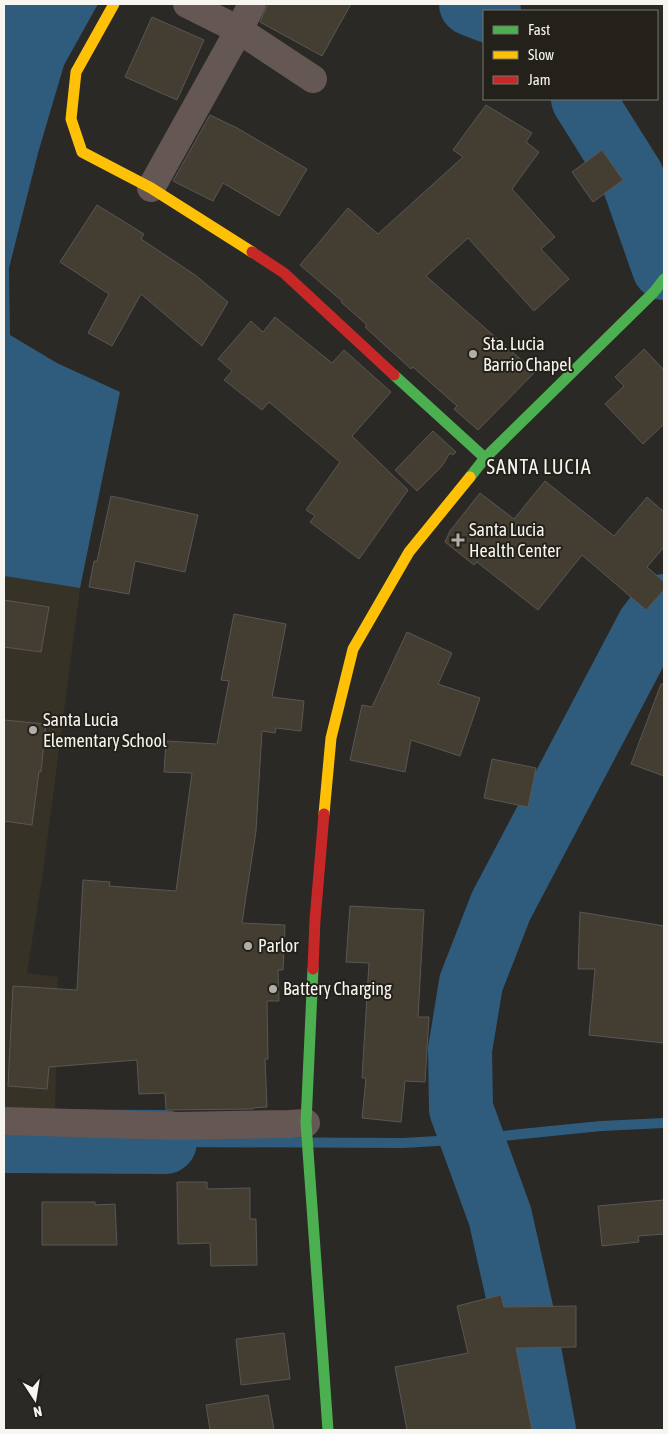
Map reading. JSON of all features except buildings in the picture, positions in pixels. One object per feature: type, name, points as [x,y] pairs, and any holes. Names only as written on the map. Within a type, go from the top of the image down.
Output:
[{"type":"street","points":[[114,4],[76,72],[71,119],[82,152],[150,188],[284,273],[485,458]]},
{"type":"street","points":[[187,4],[239,30],[313,79]]},
{"type":"street","points":[[150,188],[252,4]]},
{"type":"street","points":[[328,1430],[306,1126],[315,920],[331,738],[353,648],[410,552],[485,458],[654,292],[664,279]]},
{"type":"street","points":[[4,1121],[176,1126],[306,1126]]},
{"type":"shaded area","name":"Santa Lucia Elementary School","points":[[4,576],[80,588],[43,872],[27,973],[58,977],[55,1115],[4,1113]]},
{"type":"water","points":[[4,4],[98,4],[64,65],[38,153],[9,268],[10,335],[57,363],[120,392],[80,588],[4,576]]},
{"type":"waterway","points":[[471,4],[486,10]]},
{"type":"waterway","points":[[584,100],[632,177],[664,268]]},
{"type":"waterway","points":[[544,1430],[524,1322],[500,1216],[461,1109],[460,1050],[471,983],[501,906],[648,627],[664,606]]},
{"type":"waterway","points":[[165,1142],[403,1143],[472,1139],[601,1126],[664,1123]]},
{"type":"waterway","points":[[4,1141],[165,1142]]},
{"type":"traffic: fast","points":[[470,477],[485,458],[654,292],[664,279]]},
{"type":"traffic: fast","points":[[394,375],[485,458]]},
{"type":"traffic: fast","points":[[313,969],[306,1123],[328,1430]]},
{"type":"traffic: slow","points":[[114,4],[76,72],[71,119],[82,152],[151,188],[252,252]]},
{"type":"traffic: slow","points":[[324,814],[331,738],[353,649],[409,552],[470,477]]},
{"type":"traffic: jam","points":[[252,252],[284,273],[394,375]]},
{"type":"traffic: jam","points":[[313,969],[324,814]]},
{"type":"place","name":"Sta. Lucia Barrio Chapel","points":[[473,354]]},
{"type":"place","name":"Santa Lucia Health Center","points":[[458,540]]},
{"type":"place","name":"Santa Lucia Elementary School","points":[[33,730]]},
{"type":"place","name":"Parlor","points":[[248,946]]},
{"type":"place","name":"Battery Charging","points":[[273,989]]},
{"type":"district","name":"SANTA LUCIA","points":[[539,467]]}]
